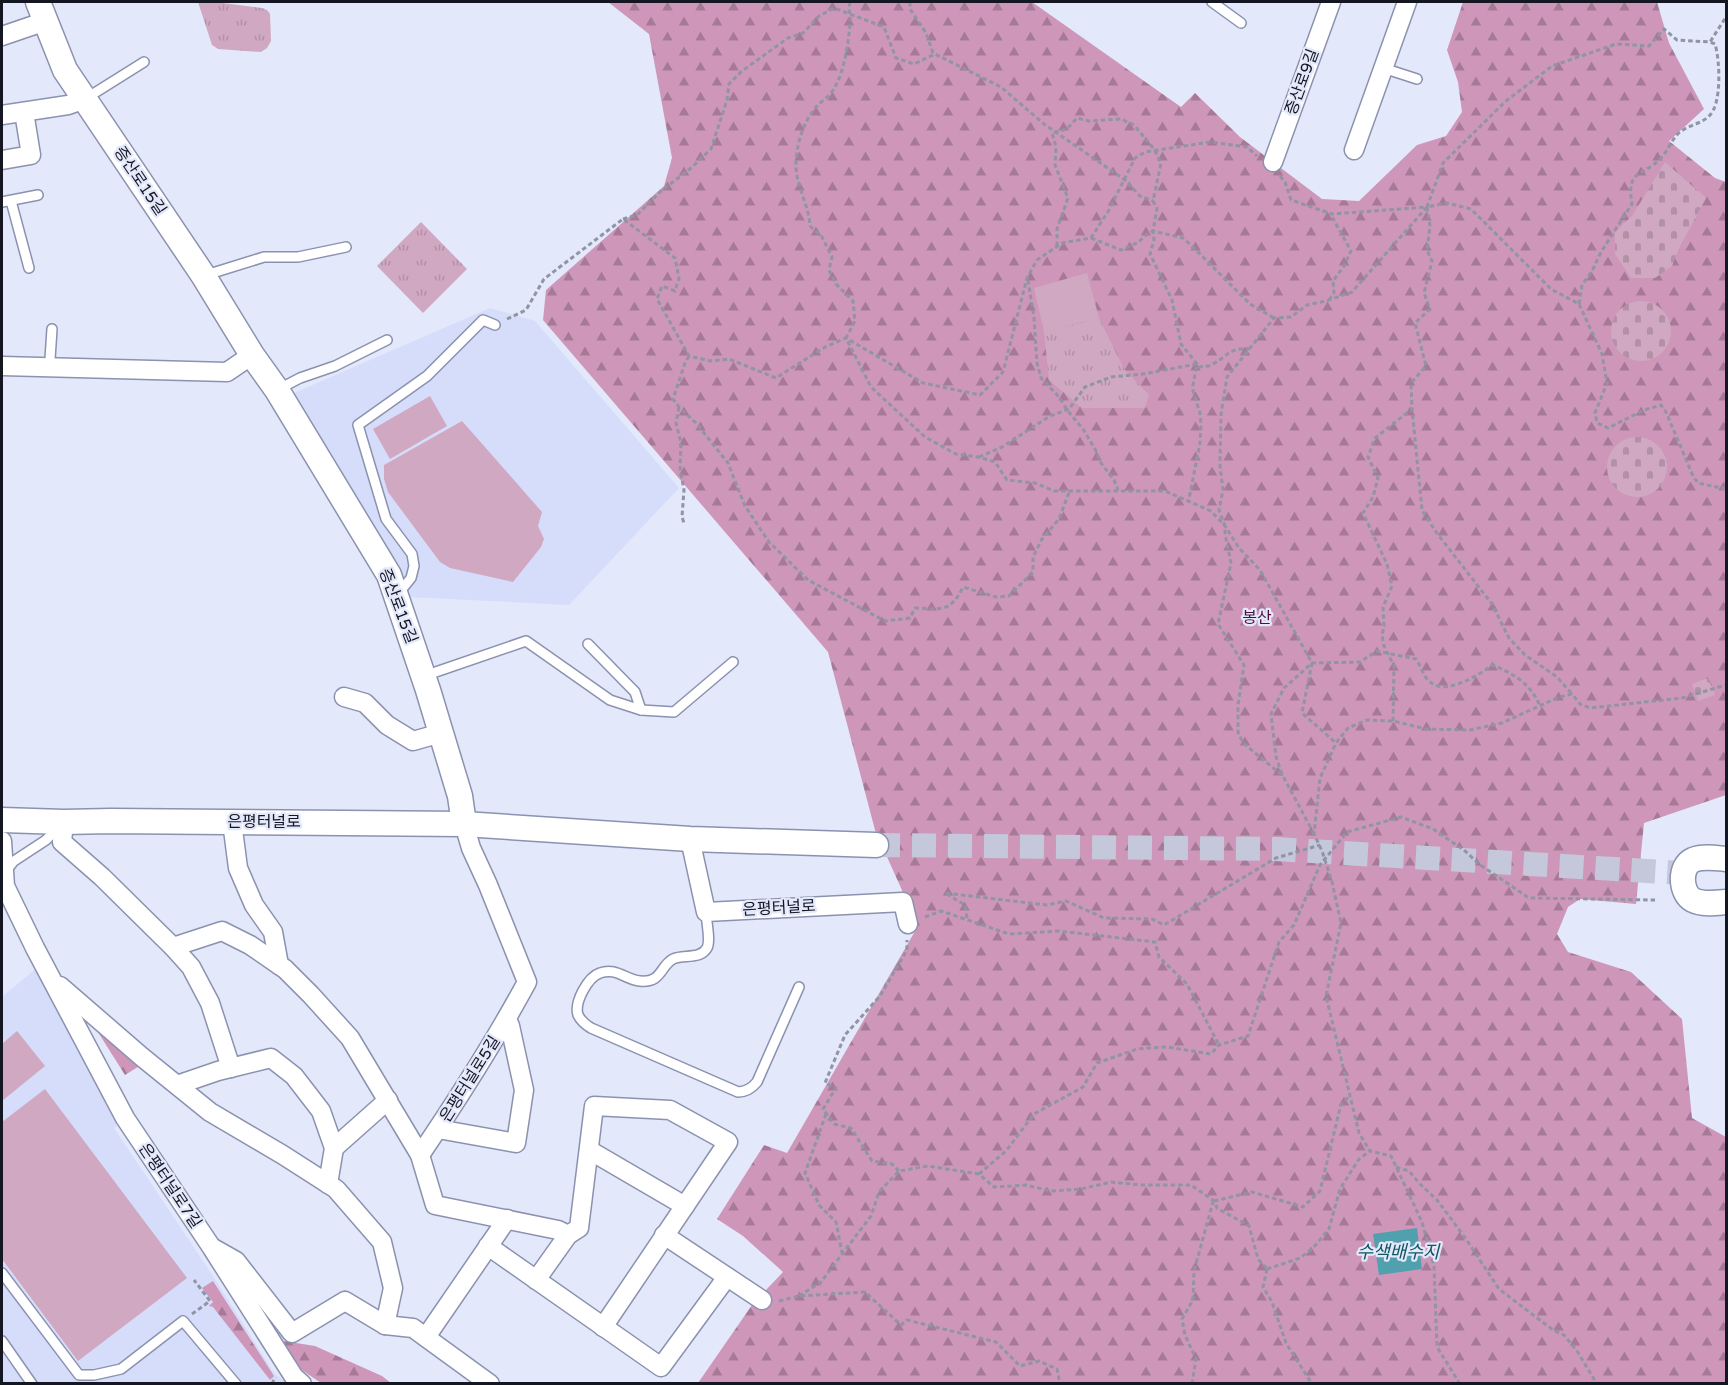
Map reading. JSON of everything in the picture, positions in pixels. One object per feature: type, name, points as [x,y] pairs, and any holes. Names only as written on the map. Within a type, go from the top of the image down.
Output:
[{"type":"main road","name":"증산로15길","points":[[42,11],[65,70],[203,275],[252,355],[277,390],[389,575],[424,676],[460,796],[464,824]]},
{"type":"main road","name":"은평터널로","points":[[2,820],[464,824],[690,840],[876,845]]},
{"type":"main road","points":[[1726,859],[1692,860],[1684,868],[1683,875],[1685,890],[1695,901],[1726,903]]},
{"type":"main road","points":[[1699,874],[1726,875]]},
{"type":"street","name":"증산로9길","points":[[1272,166],[1331,2]]},
{"type":"street","points":[[1354,150],[1406,2]]},
{"type":"street","points":[[2,36],[42,11]]},
{"type":"street","points":[[2,115],[68,105],[85,99]]},
{"type":"street","points":[[2,160],[31,155],[24,112]]},
{"type":"street","points":[[2,366],[227,372],[252,355]]},
{"type":"street","points":[[344,697],[365,703],[387,725],[413,741],[441,733]]},
{"type":"street","points":[[64,822],[62,842],[102,877],[191,967],[210,1003],[231,1068]]},
{"type":"street","points":[[232,822],[238,868],[254,905],[273,932],[279,965]]},
{"type":"street","points":[[464,824],[471,848],[527,982],[507,1019]]},
{"type":"street","points":[[690,840],[705,912]]},
{"type":"street","name":"은평터널로7길","points":[[2,841],[5,886],[35,948],[125,1118],[212,1248],[294,1377],[302,1383]]},
{"type":"street","name":"은평터널로","points":[[705,912],[903,902],[908,924]]},
{"type":"street","points":[[173,947],[222,930],[250,945],[279,965],[311,994],[350,1038],[388,1100],[420,1155],[435,1205],[558,1230],[568,1235]]},
{"type":"street","name":"은평터널로7길","points":[[53,979],[210,1112],[336,1189],[382,1242],[393,1288],[385,1325]]},
{"type":"street","name":"은평터널로5길","points":[[438,1130],[516,1143],[524,1090],[507,1019]]},
{"type":"street","name":"은평터널로5길","points":[[420,1155],[507,1019]]},
{"type":"street","points":[[177,1085],[271,1058],[294,1076],[321,1111],[334,1148],[328,1184]]},
{"type":"street","points":[[334,1148],[388,1100]]},
{"type":"street","points":[[537,1280],[568,1235],[579,1228],[594,1106],[670,1110],[728,1142],[603,1327]]},
{"type":"street","points":[[589,1150],[685,1206]]},
{"type":"street","points":[[426,1337],[507,1219]]},
{"type":"street","points":[[664,1235],[762,1300]]},
{"type":"street","points":[[488,1246],[661,1367],[728,1277]]},
{"type":"street","points":[[212,1248],[236,1261],[292,1333],[345,1301],[385,1325],[413,1328],[490,1383]]},
{"type":"lane","points":[[1212,2],[1241,23]]},
{"type":"lane","points":[[85,99],[144,62]]},
{"type":"lane","points":[[1383,68],[1417,79]]},
{"type":"lane","points":[[28,268],[6,201],[38,195]]},
{"type":"lane","points":[[203,275],[264,257],[298,257],[346,247]]},
{"type":"lane","points":[[396,596],[411,578],[414,567],[412,554],[386,519],[357,425],[427,376],[483,320],[495,324]]},
{"type":"lane","points":[[52,329],[50,358],[53,368]]},
{"type":"lane","points":[[277,390],[300,378],[335,366],[387,340]]},
{"type":"lane","points":[[424,676],[526,641],[610,700],[641,710],[674,712],[733,662]]},
{"type":"lane","points":[[588,644],[635,692],[641,710]]},
{"type":"lane","points":[[3,873],[14,861],[46,840],[64,822]]},
{"type":"lane","points":[[705,912],[708,943],[704,952],[697,956],[676,958],[668,962],[658,976],[649,980],[639,981],[609,971],[601,972],[586,983],[577,1008],[585,1024],[738,1092],[743,1092],[757,1082],[799,987]]},
{"type":"lane","points":[[2,1273],[79,1375],[94,1375],[121,1369],[183,1321],[237,1383]]},
{"type":"lane","points":[[2,1341],[32,1383]]},
{"type":"path","points":[[623,219],[675,258],[679,278],[675,291],[662,286],[657,299],[689,356],[710,361],[729,359],[776,378],[825,347],[846,338],[855,321],[853,301],[836,284],[829,270],[832,257],[822,237],[810,226],[809,213],[800,192],[796,164],[802,128],[816,108],[835,89],[842,70],[851,22],[850,2]]},
{"type":"path","points":[[910,2],[910,9],[926,33],[935,54],[1001,87],[1044,124],[1125,180],[1140,196],[1153,201],[1157,208],[1153,231],[1154,240],[1150,254],[1172,300],[1181,344],[1199,367],[1212,366],[1226,353],[1237,348],[1249,349]]},
{"type":"path","points":[[495,324],[526,310],[544,279],[623,219],[637,215],[660,192],[711,149],[727,100],[729,84],[742,71],[788,38],[803,33],[819,16],[834,8],[884,27],[896,58],[914,64],[935,54]]},
{"type":"path","points":[[1710,42],[1726,17]]},
{"type":"path","points":[[846,338],[923,382],[980,395],[1003,372],[1027,278],[1037,260],[1062,243],[1091,238],[1121,250],[1137,243],[1153,231],[1183,238],[1250,304],[1274,318],[1291,318],[1307,305],[1352,292],[1427,207],[1443,163],[1506,101],[1552,66],[1616,44],[1649,46],[1664,29],[1677,40],[1715,44],[1718,55],[1717,102],[1711,115],[1680,132],[1660,159],[1636,175],[1629,188],[1632,204],[1582,285],[1579,304],[1602,354],[1606,383],[1595,413],[1597,423],[1608,428],[1644,410],[1661,405],[1698,483],[1726,489]]},
{"type":"path","points":[[1057,246],[1057,230],[1068,198],[1055,165],[1056,147],[1052,133],[1067,129],[1077,118],[1089,121],[1121,119],[1134,125],[1155,150],[1161,163],[1153,201]]},
{"type":"path","points":[[1091,238],[1109,210],[1136,158],[1145,152],[1210,142],[1247,147],[1272,166],[1285,182],[1291,200],[1330,213],[1427,207],[1447,202],[1471,209],[1551,289],[1579,304]]},
{"type":"path","points":[[1427,207],[1430,226],[1427,250],[1432,261],[1424,293],[1430,309],[1415,323],[1426,366],[1411,382],[1422,510],[1436,532],[1492,603],[1509,638],[1525,656],[1557,677],[1580,704],[1590,708],[1682,698],[1726,685]]},
{"type":"path","points":[[1329,300],[1334,292],[1333,281],[1351,251],[1330,213]]},
{"type":"path","points":[[1027,278],[1034,318],[1037,363],[1041,378],[1060,398],[1083,429],[1118,490]]},
{"type":"path","points":[[1274,318],[1227,377],[1221,414],[1220,466],[1223,490],[1219,510],[1225,526],[1231,563],[1218,624],[1244,665],[1238,705],[1238,732],[1243,743],[1283,776]]},
{"type":"path","points":[[846,338],[871,387],[925,436],[956,454],[995,462],[1007,480],[1035,483],[1054,491],[1165,491],[1211,511],[1225,526],[1239,548],[1260,570],[1312,663],[1302,713],[1336,743]]},
{"type":"path","points":[[689,356],[673,399],[728,462],[745,506],[769,542],[808,580],[885,621],[910,618],[915,608],[950,607],[963,587],[996,597],[1009,596],[1033,572],[1033,557],[1042,539],[1059,519],[1070,490]]},
{"type":"path","points":[[978,457],[1002,447],[1050,416],[1067,410],[1073,405],[1084,387],[1111,377],[1143,374],[1197,364]]},
{"type":"path","points":[[1188,501],[1200,443],[1200,413],[1193,385],[1197,364]]},
{"type":"path","points":[[679,407],[676,423],[681,443],[680,468],[684,490],[682,517],[684,523]]},
{"type":"path","points":[[1393,721],[1394,666],[1384,646],[1382,635],[1383,607],[1392,586],[1387,564],[1363,513],[1373,497],[1378,478],[1368,457],[1375,438],[1412,409]]},
{"type":"path","points":[[1460,1383],[1437,1347],[1434,1266],[1422,1222],[1392,1156],[1370,1151],[1359,1133],[1326,996],[1341,923],[1320,845],[1283,776],[1276,757],[1271,714],[1284,688],[1311,664],[1360,662],[1377,651],[1416,659],[1429,681],[1440,686],[1455,686],[1493,665],[1511,672],[1529,687],[1540,706]]},
{"type":"path","points":[[1314,834],[1320,778],[1336,743],[1348,728],[1367,720],[1393,721],[1426,729],[1470,730],[1502,723],[1559,697],[1572,694]]},
{"type":"path","points":[[979,1174],[1006,1151],[1034,1114],[1083,1087],[1097,1063],[1137,1050],[1167,1047],[1211,1054],[1219,1045],[1248,1036],[1279,942],[1294,925],[1324,858],[1347,832],[1401,818],[1433,829],[1529,898],[1655,900]]},
{"type":"path","points":[[967,918],[965,905],[945,893],[1047,905],[1066,901],[1104,918],[1152,919],[1164,925],[1276,858],[1320,845]]},
{"type":"path","points":[[899,1171],[892,1164],[872,1161],[850,1128],[834,1124],[823,1108],[836,1088],[825,1083],[845,1035],[880,996],[907,950],[908,924],[941,911],[1009,934],[1059,931],[1155,942],[1159,957],[1188,984],[1219,1045]]},
{"type":"path","points":[[1214,1201],[1252,1192],[1303,1207],[1320,1191],[1341,1104],[1350,1096]]},
{"type":"path","points":[[827,1113],[805,1173],[819,1205],[836,1222],[842,1253]]},
{"type":"path","points":[[1267,1269],[1300,1258],[1313,1248],[1329,1229],[1341,1189],[1359,1160],[1370,1151]]},
{"type":"path","points":[[1060,1383],[1057,1370],[1039,1361],[1020,1366],[996,1342],[907,1320],[901,1326],[865,1292],[799,1296],[820,1282],[871,1216],[879,1192],[899,1171],[928,1166],[979,1174],[994,1187],[1026,1185],[1051,1191],[1081,1189],[1111,1182],[1142,1185],[1191,1185],[1214,1201],[1217,1208],[1249,1226],[1258,1259],[1267,1269]]},
{"type":"path","points":[[1396,1167],[1409,1171],[1437,1200],[1499,1289],[1553,1330],[1564,1335],[1597,1383]]},
{"type":"path","points":[[1192,1383],[1196,1359],[1185,1335],[1182,1319],[1193,1300],[1194,1271],[1214,1201]]},
{"type":"path","points":[[1267,1269],[1263,1287],[1272,1302],[1286,1343],[1312,1383]]},
{"type":"path","points":[[183,1321],[210,1301],[194,1280]]},
{"type":"shaded area","points":[[490,308],[535,321],[679,488],[569,605],[409,597],[294,393]]},
{"type":"shaded area","points":[[38,967],[117,1126],[114,1128],[215,1279],[274,1373],[287,1383],[2,1384],[2,997]]},
{"type":"green space","points":[[198,2],[215,2],[267,10],[270,14],[271,41],[267,48],[261,52],[218,49],[212,45]]},
{"type":"green space","name":"봉산","points":[[608,2],[1032,2],[1181,107],[1195,93],[1240,137],[1322,199],[1359,201],[1417,145],[1446,136],[1462,112],[1458,82],[1447,50],[1463,2],[1657,2],[1669,43],[1704,109],[1669,141],[1715,178],[1726,182],[1726,795],[1644,823],[1636,904],[1580,899],[1568,907],[1557,934],[1568,952],[1631,972],[1682,1019],[1692,1118],[1726,1137],[1726,1383],[698,1383],[752,1305],[783,1272],[743,1236],[717,1219],[764,1145],[787,1153],[918,926],[875,830],[828,652],[543,320],[546,290],[664,186],[672,158],[649,34]]},
{"type":"green space","points":[[1665,162],[1706,198],[1672,266],[1655,278],[1631,278],[1615,254],[1615,232],[1632,216]]},
{"type":"green space","points":[[421,222],[467,269],[423,313],[377,266]]},
{"type":"green space","points":[[1087,273],[1099,318],[1044,332],[1034,288]]},
{"type":"green space","points":[[1641,301],[1658,306],[1666,314],[1671,331],[1666,348],[1658,356],[1641,361],[1624,356],[1616,348],[1611,331],[1616,314],[1624,306]]},
{"type":"green space","points":[[1099,318],[1124,369],[1149,395],[1145,408],[1082,408],[1049,380],[1044,332]]},
{"type":"green space","points":[[430,396],[447,426],[390,459],[373,429]]},
{"type":"green space","points":[[462,421],[542,512],[538,526],[544,539],[541,547],[513,582],[450,568],[440,562],[388,492],[384,479],[384,465]]},
{"type":"green space","points":[[1637,437],[1654,442],[1662,450],[1667,467],[1662,484],[1654,492],[1637,497],[1620,492],[1612,484],[1607,467],[1612,450],[1620,442]]},
{"type":"green space","points":[[1708,678],[1715,695],[1698,701],[1692,684]]},
{"type":"green space","points":[[104,1027],[141,1065],[125,1075],[96,1029]]},
{"type":"green space","points":[[17,1031],[45,1066],[2,1101],[2,1044]]},
{"type":"green space","points":[[45,1089],[187,1278],[78,1361],[2,1259],[2,1122]]},
{"type":"green space","points":[[213,1281],[274,1376],[270,1380],[213,1307],[209,1306],[213,1302],[202,1288]]},
{"type":"green space","points":[[277,1340],[315,1346],[382,1376],[391,1383],[321,1383],[299,1368]]},
{"type":"water","name":"수색배수지","points":[[1417,1228],[1422,1269],[1379,1275],[1373,1234]]},
{"type":"tunnel","points":[[876,845],[1276,849],[1699,874]]}]
